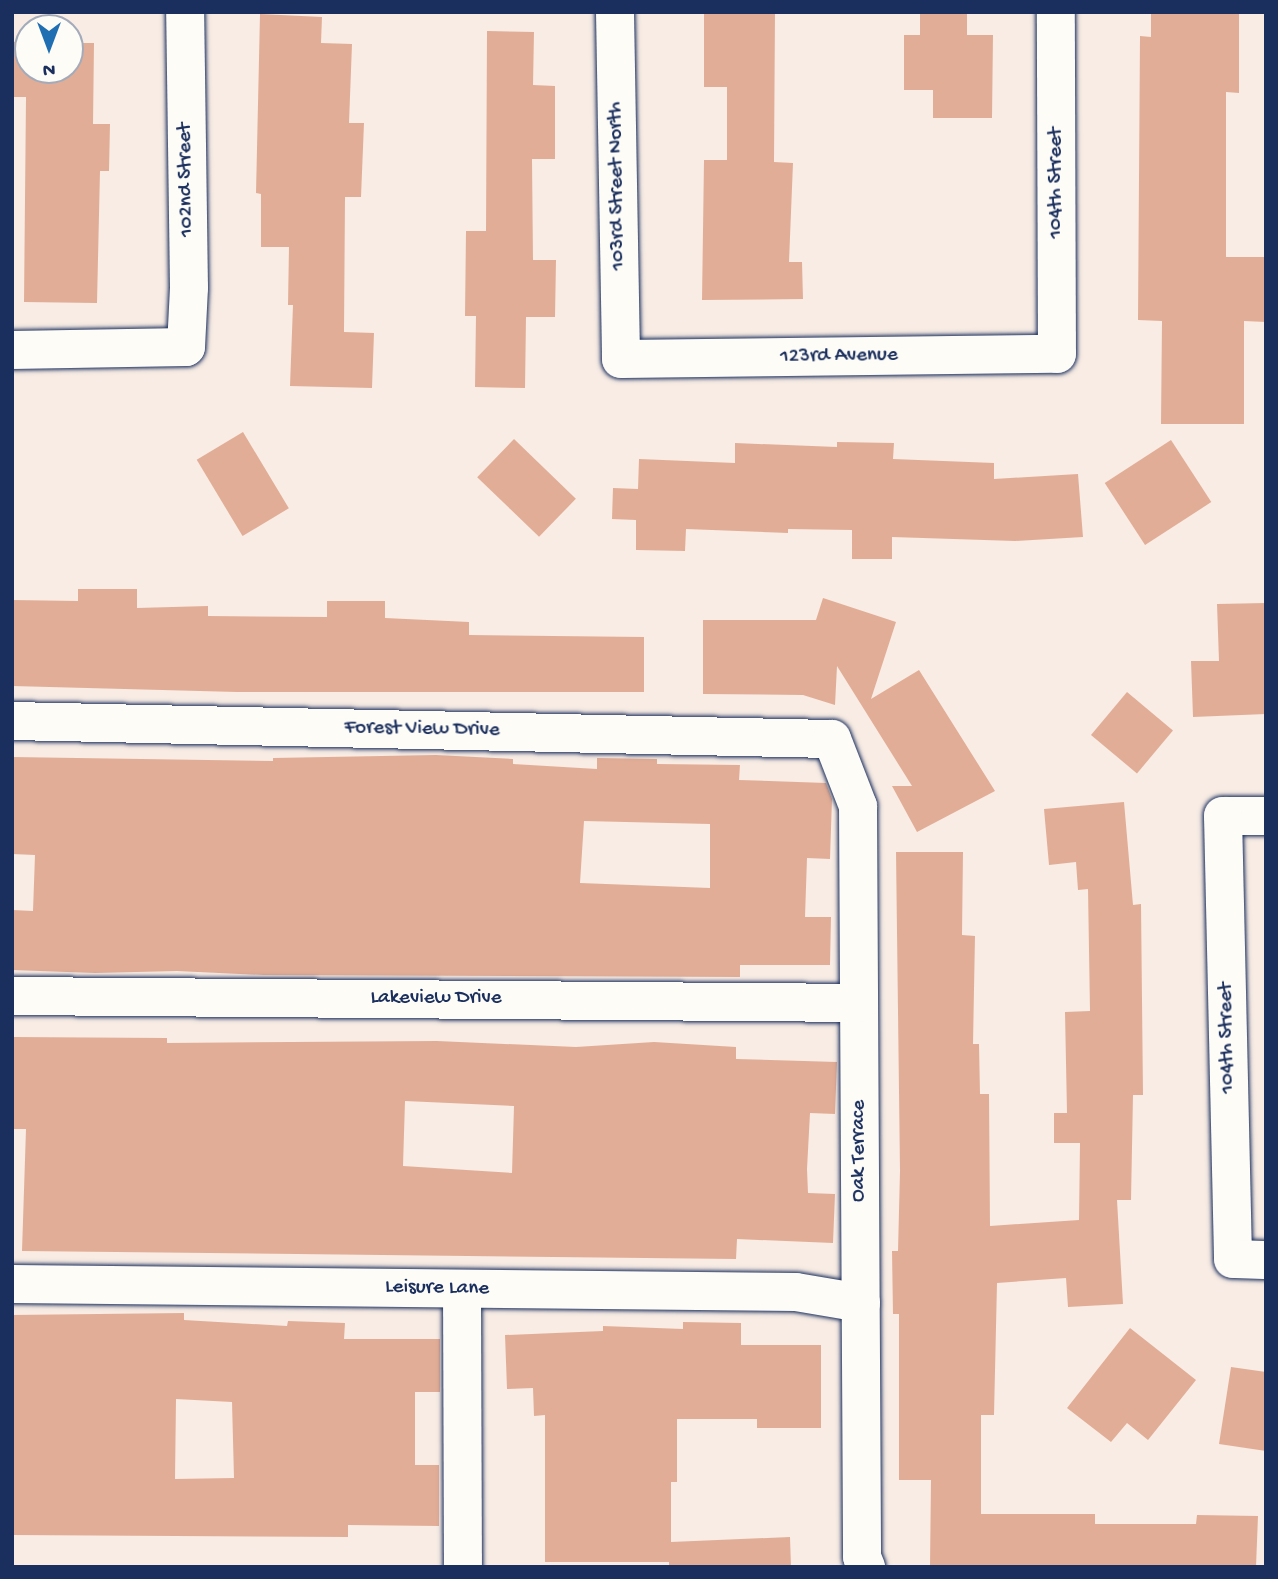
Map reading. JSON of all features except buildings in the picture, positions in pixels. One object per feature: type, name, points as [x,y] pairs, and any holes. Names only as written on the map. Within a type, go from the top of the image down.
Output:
[{"type":"street","name":"102nd Street","points":[[12,350],[186,347],[189,288],[184,12]]},
{"type":"street","name":"103rd Street North","points":[[615,12],[621,359]]},
{"type":"street","name":"104th Street","points":[[1056,12],[1057,354]]},
{"type":"street","name":"123rd Avenue","points":[[621,359],[1057,354]]},
{"type":"street","name":"Forest View Drive","points":[[12,721],[832,739]]},
{"type":"street","name":"Oak Terrace","points":[[832,739],[858,806],[862,1557],[866,1567]]},
{"type":"street","name":"104th Street","points":[[1249,1260],[1223,816],[1266,816]]},
{"type":"street","name":"Lakeview Drive","points":[[12,996],[859,1003]]},
{"type":"street","name":"Leisure Lane","points":[[12,1284],[796,1292],[861,1303]]},
{"type":"street","points":[[462,1289],[463,1567]]}]
